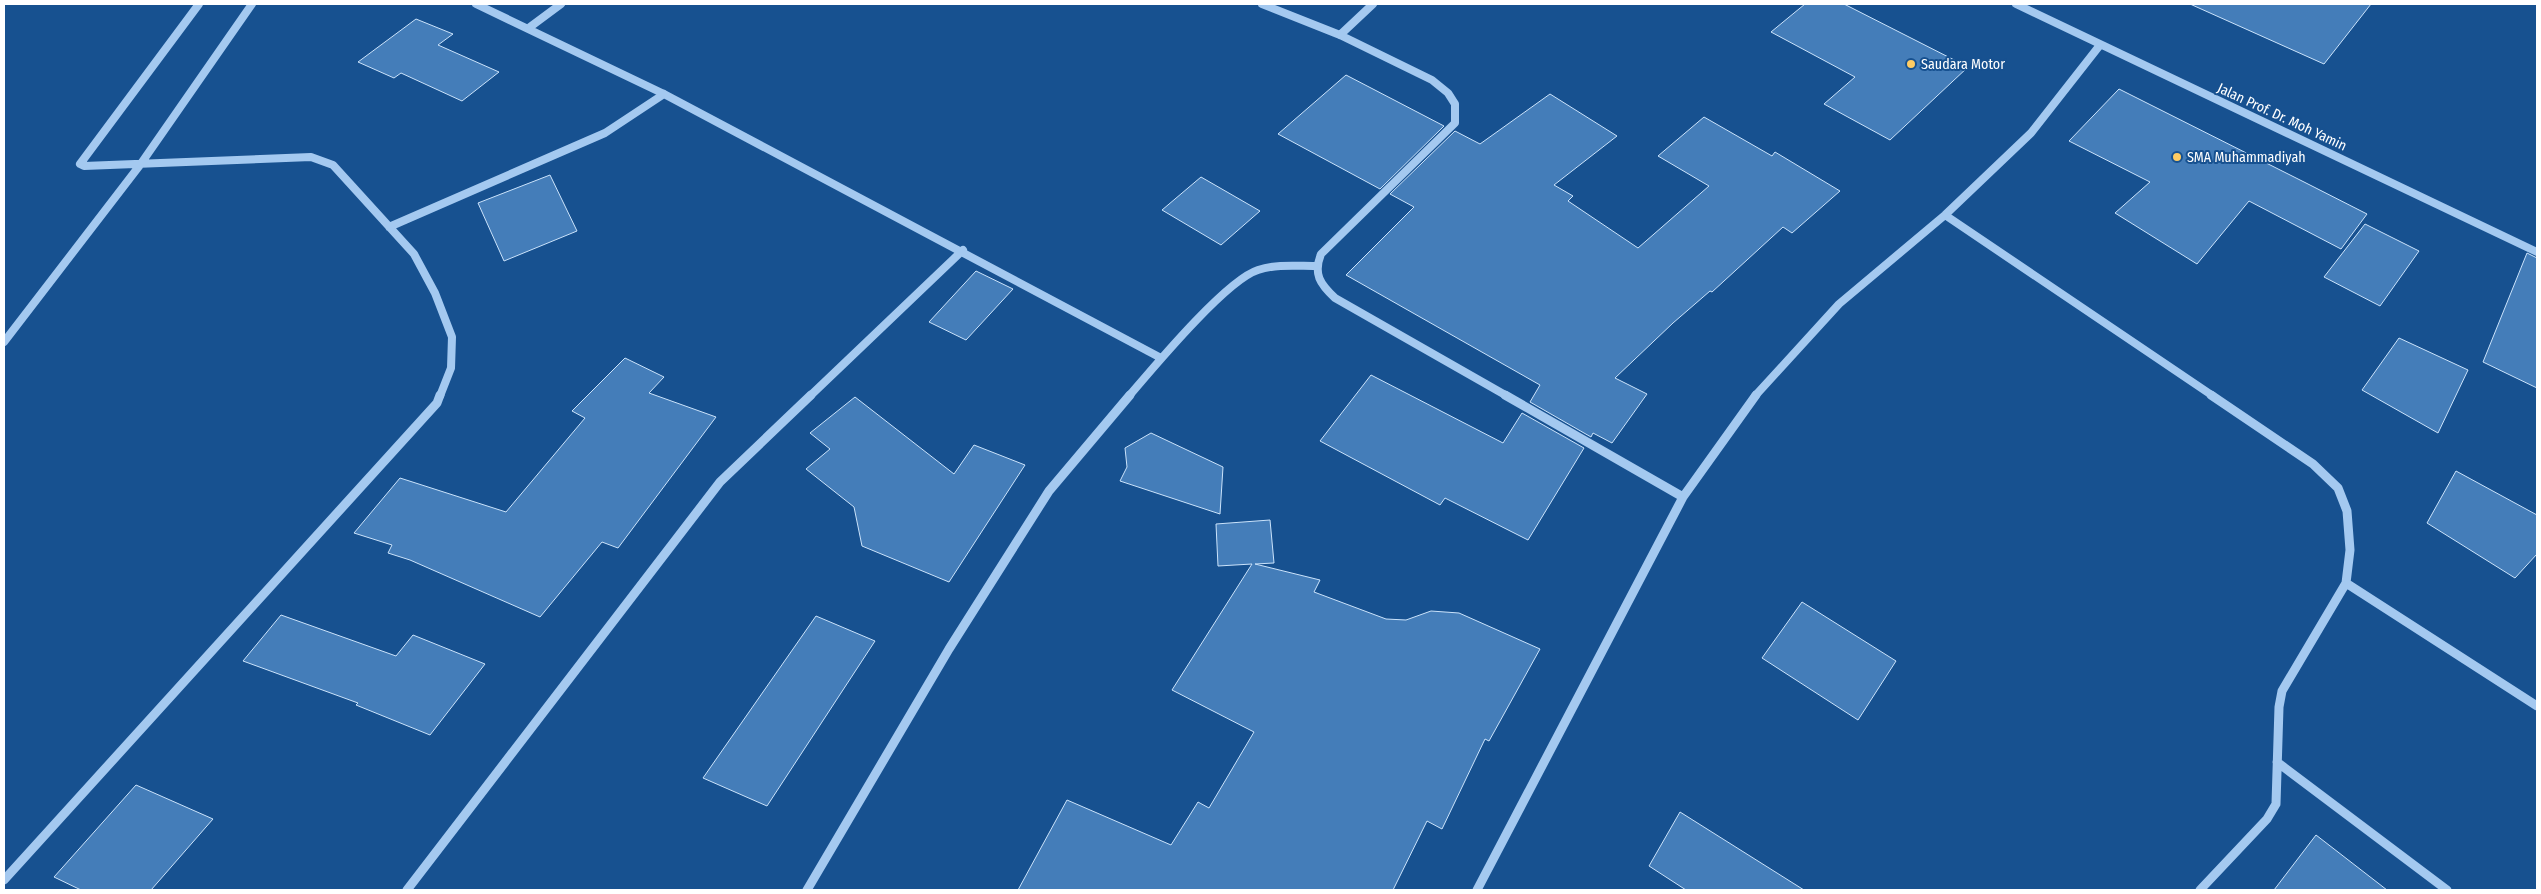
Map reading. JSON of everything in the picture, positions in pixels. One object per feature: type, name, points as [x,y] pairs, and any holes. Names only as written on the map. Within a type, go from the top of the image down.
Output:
[{"type":"street","points":[[4,880],[437,403],[451,368],[452,337],[435,293],[414,254],[333,165],[324,160],[311,157],[244,158],[140,165],[84,166],[80,164],[199,4]]},
{"type":"street","points":[[4,342],[140,165],[252,4]]},
{"type":"street","points":[[476,4],[530,27],[664,94],[962,250],[1161,358]]},
{"type":"street","points":[[530,27],[561,4]]},
{"type":"street","points":[[1262,4],[1340,35],[1446,89],[1455,102],[1458,114],[1455,124],[1321,254],[1315,266],[1316,276],[1324,288],[1334,298],[1683,497]]},
{"type":"street","points":[[1340,35],[1373,4]]},
{"type":"street","name":"Jalan Prof. Dr. Moh Yamin","points":[[2016,4],[2537,252]]},
{"type":"street","points":[[1476,890],[1683,497],[1755,396],[1839,304],[1945,215],[2031,133],[2100,45]]},
{"type":"street","points":[[389,227],[605,133],[664,94]]},
{"type":"street","points":[[1945,215],[2314,464],[2341,492],[2346,505],[2350,566],[2346,583],[2282,691],[2279,707],[2276,804],[2267,819],[2200,890]]},
{"type":"street","points":[[407,890],[720,482],[962,250]]},
{"type":"street","points":[[807,890],[949,649],[1049,491],[1161,358],[1225,293],[1246,275],[1272,266],[1315,266]]},
{"type":"street","points":[[2346,583],[2537,706]]},
{"type":"street","points":[[2277,762],[2447,890]]},
{"type":"building","points":[[1805,4],[1844,4],[1968,67],[1890,140],[1824,104],[1855,77],[1771,32]]},
{"type":"building","points":[[2190,4],[2371,4],[2324,64]]},
{"type":"building","points":[[416,19],[453,34],[438,45],[499,72],[462,101],[401,73],[394,78],[358,62]]},
{"type":"building","points":[[1346,75],[1444,126],[1380,189],[1278,134]]},
{"type":"building","name":"SMA Muhammadiyah","points":[[2119,89],[2367,214],[2341,249],[2249,201],[2197,264],[2115,213],[2150,182],[2069,141]]},
{"type":"building","points":[[1550,94],[1617,136],[1554,185],[1573,196],[1568,201],[1638,248],[1709,186],[1658,156],[1704,117],[1772,156],[1775,152],[1840,191],[1792,233],[1783,227],[1712,292],[1710,291],[1673,323],[1615,378],[1647,394],[1612,443],[1593,433],[1591,437],[1530,402],[1540,385],[1346,275],[1414,207],[1390,194],[1455,131],[1480,144]]},
{"type":"building","points":[[550,175],[577,231],[504,261],[478,203]]},
{"type":"building","points":[[1201,177],[1260,211],[1221,245],[1162,210]]},
{"type":"building","points":[[2365,224],[2419,251],[2380,306],[2324,277]]},
{"type":"building","points":[[2527,253],[2537,258],[2537,388],[2483,362]]},
{"type":"building","points":[[976,271],[1013,289],[966,340],[929,322]]},
{"type":"building","points":[[2399,338],[2468,370],[2438,433],[2362,390]]},
{"type":"building","points":[[625,358],[664,377],[649,393],[716,417],[618,548],[602,542],[540,617],[410,560],[388,553],[392,545],[354,533],[400,478],[506,512],[585,418],[572,411]]},
{"type":"building","points":[[1371,375],[1503,443],[1522,413],[1584,448],[1528,540],[1445,498],[1440,505],[1320,441]]},
{"type":"building","points":[[855,397],[954,474],[974,445],[1025,465],[949,582],[862,546],[854,507],[806,469],[830,449],[810,433]]},
{"type":"building","points":[[1151,433],[1223,467],[1220,514],[1120,481],[1127,467],[1125,448]]},
{"type":"building","points":[[2456,471],[2537,515],[2537,554],[2515,578],[2427,523]]},
{"type":"building","points":[[1270,520],[1274,563],[1255,564],[1320,580],[1314,592],[1386,619],[1406,620],[1431,611],[1459,613],[1540,649],[1489,741],[1485,739],[1442,829],[1427,821],[1393,890],[1018,890],[1067,800],[1171,845],[1198,802],[1209,808],[1254,732],[1172,690],[1252,564],[1218,566],[1216,524]]},
{"type":"building","points":[[1802,602],[1896,661],[1858,720],[1762,658]]},
{"type":"building","points":[[281,615],[396,656],[413,635],[485,664],[430,735],[356,705],[358,703],[243,661]]},
{"type":"building","points":[[816,616],[875,641],[767,806],[703,778]]},
{"type":"building","points":[[136,785],[213,819],[151,890],[81,890],[54,877]]},
{"type":"building","points":[[1680,812],[1804,890],[1686,890],[1649,866]]},
{"type":"building","points":[[2316,835],[2387,890],[2274,890]]},
{"type":"place","name":"Saudara Motor","points":[[1911,64]]},
{"type":"place","name":"SMA Muhammadiyah","points":[[2177,157]]}]
